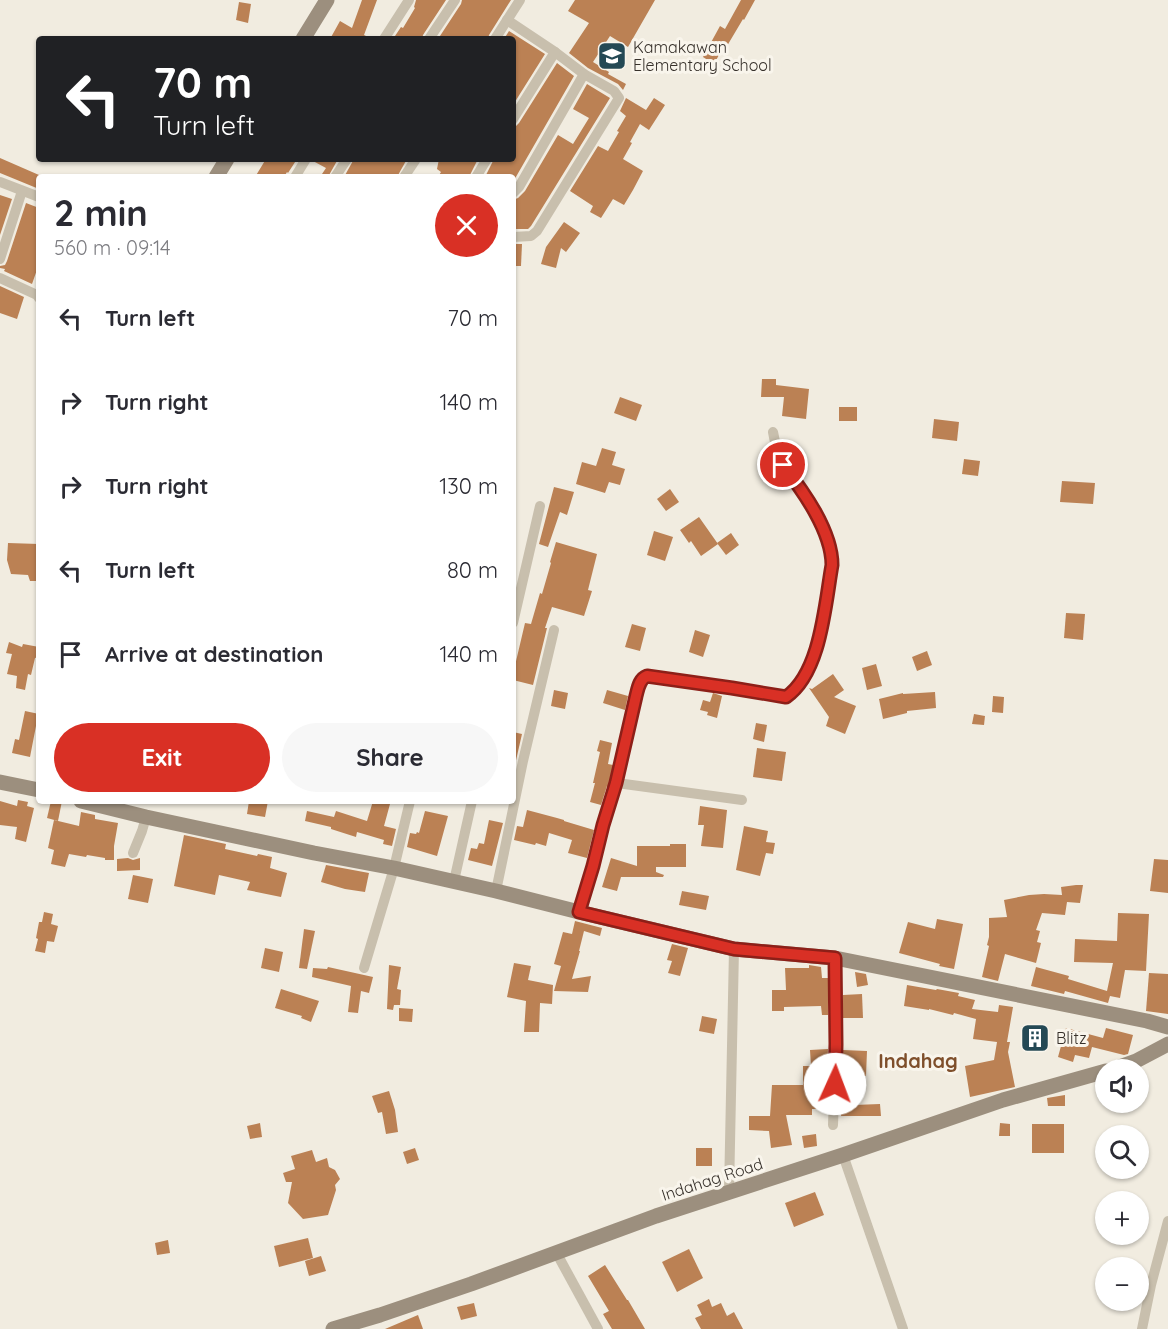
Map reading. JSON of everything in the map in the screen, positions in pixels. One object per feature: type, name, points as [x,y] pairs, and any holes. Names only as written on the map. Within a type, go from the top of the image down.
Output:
[{"type":"main road","points":[[305,36],[327,0]]},
{"type":"main road","points":[[0,782],[36,789]]},
{"type":"main road","points":[[106,804],[122,806],[146,817],[454,881],[734,949],[835,958],[1168,1027]]},
{"type":"main road","points":[[1140,1059],[1168,1044]]},
{"type":"main road","name":"Indahag Road","points":[[333,1329],[448,1292],[656,1216],[1003,1100],[1095,1074]]},
{"type":"street","points":[[386,36],[409,0]]},
{"type":"street","points":[[431,36],[455,0]]},
{"type":"street","points":[[497,36],[520,0]]},
{"type":"street","points":[[507,20],[584,74],[614,91],[620,98],[537,231],[531,236],[516,237]]},
{"type":"street","points":[[516,113],[555,52]]},
{"type":"street","points":[[516,190],[584,74]]},
{"type":"street","points":[[0,182],[36,195]]},
{"type":"street","points":[[0,259],[22,191]]},
{"type":"street","points":[[0,278],[36,294]]},
{"type":"street","points":[[579,912],[616,783],[636,696],[644,678],[647,676],[786,697],[793,692],[808,669],[819,639],[832,555],[821,524],[799,486],[783,465],[773,432]]},
{"type":"street","points":[[516,610],[540,506]]},
{"type":"street","points":[[516,795],[554,630]]},
{"type":"street","points":[[616,783],[742,800]]},
{"type":"street","points":[[364,968],[394,868],[409,804]]},
{"type":"street","points":[[454,881],[471,804]]},
{"type":"street","points":[[496,891],[514,804]]},
{"type":"street","points":[[133,854],[146,817]]},
{"type":"street","points":[[729,1192],[734,949]]},
{"type":"street","points":[[833,1125],[836,1044],[835,958]]},
{"type":"street","points":[[843,1155],[903,1329]]},
{"type":"street","points":[[1142,1329],[1168,1221]]},
{"type":"street","points":[[556,1251],[598,1329]]},
{"type":"building","points":[[362,0],[377,0],[364,35],[366,36],[332,36],[340,21],[352,28]]},
{"type":"building","points":[[416,0],[446,0],[423,36],[395,36],[401,27],[403,28]]},
{"type":"building","points":[[462,0],[511,0],[489,36],[440,36]]},
{"type":"building","points":[[575,0],[655,0],[628,47],[610,36],[593,62],[626,84],[623,90],[618,84],[588,68],[569,53],[589,23],[568,11]]},
{"type":"building","points":[[741,0],[755,0],[714,64],[703,57],[720,26],[725,29]]},
{"type":"building","points":[[239,2],[251,4],[248,23],[236,20]]},
{"type":"building","points":[[509,31],[545,54],[516,100],[516,36],[506,36]]},
{"type":"building","points":[[557,63],[574,76],[516,177],[516,174],[486,174],[492,162],[516,162],[516,126]]},
{"type":"building","points":[[587,84],[610,98],[531,226],[528,229],[516,229],[516,199],[525,191],[558,135],[573,144],[589,118],[573,109]]},
{"type":"building","points":[[626,98],[646,110],[654,98],[665,105],[649,130],[640,124],[623,159],[643,171],[633,190],[624,205],[613,199],[601,218],[590,212],[593,206],[570,191],[598,146],[608,151],[626,116],[620,111]]},
{"type":"building","points":[[0,158],[37,174],[36,188],[0,173]]},
{"type":"building","points":[[264,162],[295,162],[286,174],[257,174]]},
{"type":"building","points":[[315,162],[336,162],[330,174],[322,174],[326,168]]},
{"type":"building","points":[[352,162],[405,162],[399,174],[346,174]]},
{"type":"building","points":[[438,162],[476,162],[470,174],[440,174],[441,172],[437,169]]},
{"type":"building","points":[[0,195],[12,199],[0,235]]},
{"type":"building","points":[[26,203],[36,207],[36,273],[32,284],[0,268],[7,261]]},
{"type":"building","points":[[564,222],[580,233],[566,252],[561,248],[556,268],[541,264],[546,247]]},
{"type":"building","points":[[516,244],[522,244],[521,266],[516,266]]},
{"type":"building","points":[[0,286],[24,297],[17,319],[0,313]]},
{"type":"building","points":[[762,379],[776,379],[776,385],[809,389],[806,419],[782,416],[784,397],[761,397]]},
{"type":"building","points":[[620,397],[642,405],[636,421],[614,413]]},
{"type":"building","points":[[839,407],[857,407],[857,421],[839,421]]},
{"type":"building","points":[[934,419],[959,422],[957,441],[932,438]]},
{"type":"building","points":[[602,448],[616,452],[612,465],[625,469],[620,485],[609,482],[605,493],[576,484],[582,462],[596,466]]},
{"type":"building","points":[[964,459],[980,461],[978,476],[962,474]]},
{"type":"building","points":[[1062,481],[1095,483],[1093,504],[1060,502]]},
{"type":"building","points":[[554,487],[574,492],[567,515],[560,512],[548,547],[539,544]]},
{"type":"building","points":[[670,489],[679,502],[666,511],[657,499]]},
{"type":"building","points":[[699,517],[718,544],[701,556],[680,530]]},
{"type":"building","points":[[654,531],[673,537],[665,561],[647,555]]},
{"type":"building","points":[[731,533],[739,545],[726,555],[717,543]]},
{"type":"building","points":[[556,542],[597,554],[588,590],[592,591],[584,616],[552,607],[545,628],[547,628],[533,685],[516,681],[516,661],[525,623],[531,624]]},
{"type":"building","points":[[8,543],[36,544],[36,581],[30,581],[28,575],[11,574],[7,560]]},
{"type":"building","points":[[1066,613],[1085,614],[1083,640],[1064,638]]},
{"type":"building","points":[[632,624],[646,628],[640,651],[625,647]]},
{"type":"building","points":[[695,630],[710,635],[703,657],[689,652]]},
{"type":"building","points":[[9,642],[22,647],[23,644],[36,646],[36,658],[31,675],[28,674],[25,690],[16,688],[17,676],[7,674],[12,654],[6,653]]},
{"type":"building","points":[[927,651],[932,665],[917,671],[912,657]]},
{"type":"building","points":[[876,664],[882,686],[867,690],[862,668]]},
{"type":"building","points":[[833,674],[844,690],[834,697],[856,706],[845,734],[826,726],[829,717],[809,688],[812,689]]},
{"type":"building","points":[[554,690],[568,693],[565,709],[551,706]]},
{"type":"building","points":[[607,690],[628,696],[625,710],[603,703]]},
{"type":"building","points":[[935,692],[936,708],[907,711],[907,713],[883,719],[879,699],[903,693]]},
{"type":"building","points":[[713,693],[722,696],[717,718],[700,710],[703,700],[710,702]]},
{"type":"building","points":[[993,696],[1004,697],[1003,713],[992,712]]},
{"type":"building","points":[[25,711],[36,713],[30,757],[12,753],[15,739],[19,740]]},
{"type":"building","points":[[974,714],[985,716],[984,725],[972,724]]},
{"type":"building","points":[[756,723],[767,725],[764,742],[753,739]]},
{"type":"building","points":[[516,733],[522,734],[516,760]]},
{"type":"building","points":[[600,740],[612,743],[608,764],[613,765],[601,805],[590,802],[600,752],[597,751]]},
{"type":"building","points":[[757,748],[786,752],[782,781],[753,777]]},
{"type":"building","points":[[18,800],[28,802],[27,806],[34,808],[26,842],[15,839],[17,827],[0,825],[0,801],[17,806]]},
{"type":"building","points":[[50,804],[61,804],[58,821],[47,818]]},
{"type":"building","points":[[249,804],[267,804],[265,817],[247,814]]},
{"type":"building","points":[[372,804],[390,804],[384,826],[396,829],[392,846],[383,844],[384,840],[357,832],[356,837],[331,829],[331,827],[305,821],[307,811],[334,817],[336,811],[367,821]]},
{"type":"building","points":[[700,806],[727,810],[723,848],[701,846],[704,825],[698,825]]},
{"type":"building","points":[[527,810],[594,830],[587,858],[568,853],[572,840],[549,833],[546,846],[514,840],[517,826],[523,827]]},
{"type":"building","points":[[425,811],[448,816],[437,856],[407,847],[410,833],[419,833]]},
{"type":"building","points":[[81,812],[95,815],[95,819],[118,823],[114,860],[69,854],[65,867],[51,864],[54,850],[48,848],[54,820],[79,826]]},
{"type":"building","points":[[489,820],[503,823],[492,866],[468,860],[471,848],[477,849],[479,843],[484,844]]},
{"type":"building","points":[[744,826],[768,831],[766,842],[775,843],[773,854],[766,853],[760,876],[736,870]]},
{"type":"building","points":[[184,835],[226,844],[225,849],[272,857],[270,868],[287,873],[281,897],[247,890],[250,882],[219,875],[215,895],[174,886]]},
{"type":"building","points":[[670,844],[686,844],[686,867],[656,867],[656,872],[664,875],[663,877],[621,877],[617,891],[602,887],[611,858],[637,866],[637,846],[670,846]]},
{"type":"building","points":[[140,858],[140,870],[117,871],[117,859],[133,860]]},
{"type":"building","points":[[1154,859],[1168,860],[1168,893],[1150,891]]},
{"type":"building","points":[[326,865],[369,873],[365,892],[321,882]]},
{"type":"building","points":[[133,875],[153,879],[148,903],[128,899]]},
{"type":"building","points":[[1083,885],[1080,903],[1067,902],[1065,915],[1042,913],[1036,930],[1040,931],[1037,942],[1041,943],[1036,963],[1005,954],[998,981],[982,977],[989,946],[987,945],[989,918],[1007,917],[1004,900],[1029,895],[1062,895],[1061,887]]},
{"type":"building","points":[[682,891],[709,896],[706,910],[679,905]]},
{"type":"building","points":[[44,912],[53,914],[51,924],[58,926],[54,942],[47,941],[45,953],[35,951],[39,922],[42,922]]},
{"type":"building","points":[[1118,913],[1149,914],[1146,971],[1125,970],[1120,998],[1110,996],[1108,1003],[1065,991],[1064,994],[1031,986],[1036,967],[1069,976],[1068,979],[1107,991],[1113,963],[1074,962],[1075,939],[1117,941]]},
{"type":"building","points":[[937,919],[963,924],[954,969],[899,953],[908,922],[935,929]]},
{"type":"building","points":[[575,921],[602,928],[600,936],[584,931],[572,979],[591,976],[588,992],[554,991],[561,966],[554,964],[563,932],[572,934]]},
{"type":"building","points":[[304,929],[315,931],[307,969],[299,968]]},
{"type":"building","points":[[672,944],[688,948],[680,976],[668,973],[672,961],[667,960]]},
{"type":"building","points":[[265,948],[283,952],[279,972],[261,968]]},
{"type":"building","points":[[514,963],[531,966],[528,980],[553,985],[552,1004],[540,1003],[539,1032],[524,1032],[526,1001],[507,997]]},
{"type":"building","points":[[389,965],[401,967],[397,989],[401,990],[400,1005],[394,1005],[393,1010],[387,1009]]},
{"type":"building","points":[[809,965],[821,967],[822,978],[828,978],[828,1015],[822,1015],[821,1006],[784,1007],[784,1011],[772,1011],[772,990],[786,990],[785,968],[809,968]]},
{"type":"building","points":[[328,967],[373,977],[369,993],[361,991],[358,1013],[348,1012],[351,986],[312,977],[313,968],[327,969]]},
{"type":"building","points":[[855,972],[866,974],[868,985],[857,987]]},
{"type":"building","points":[[1149,973],[1168,974],[1168,1014],[1146,1011]]},
{"type":"building","points":[[907,985],[959,993],[958,996],[975,1000],[972,1009],[998,1012],[999,1005],[1013,1007],[1007,1042],[1010,1042],[1008,1052],[1015,1087],[970,1097],[965,1066],[994,1060],[997,1042],[973,1039],[976,1019],[954,1013],[953,1015],[904,1006]]},
{"type":"building","points":[[281,989],[319,1001],[311,1022],[301,1018],[302,1016],[275,1008]]},
{"type":"building","points":[[862,994],[863,1018],[843,1018],[843,995]]},
{"type":"building","points":[[399,1008],[413,1009],[412,1022],[399,1021]]},
{"type":"building","points":[[702,1016],[717,1019],[714,1034],[699,1031]]},
{"type":"building","points":[[1066,1028],[1103,1038],[1106,1028],[1133,1035],[1128,1054],[1092,1047],[1089,1058],[1075,1055],[1073,1062],[1058,1057]]},
{"type":"building","name":"Blitz","points":[[1031,1029],[1044,1033],[1040,1047],[1027,1043]]},
{"type":"building","points":[[828,1049],[826,1109],[812,1109],[812,1115],[786,1115],[792,1145],[771,1148],[769,1131],[749,1130],[749,1116],[770,1116],[772,1085],[803,1085],[803,1066],[811,1066],[810,1050]]},
{"type":"building","points":[[843,1050],[867,1051],[866,1076],[855,1075],[854,1105],[880,1104],[881,1116],[841,1116]]},
{"type":"building","points":[[389,1091],[398,1132],[386,1134],[382,1112],[378,1113],[372,1096]]},
{"type":"building","points":[[1065,1095],[1065,1106],[1048,1106],[1047,1098]]},
{"type":"building","points":[[260,1123],[262,1137],[250,1139],[247,1126]]},
{"type":"building","points":[[1000,1123],[1010,1124],[1010,1136],[999,1136]]},
{"type":"building","points":[[1032,1124],[1064,1124],[1064,1153],[1032,1153]]},
{"type":"building","points":[[816,1134],[817,1146],[804,1148],[802,1136]]},
{"type":"building","points":[[415,1148],[419,1160],[407,1164],[403,1152]]},
{"type":"building","points":[[696,1148],[712,1148],[712,1166],[696,1166]]},
{"type":"building","points":[[312,1150],[316,1162],[327,1158],[329,1167],[335,1170],[340,1179],[335,1185],[336,1190],[328,1215],[303,1219],[288,1203],[292,1182],[286,1182],[283,1173],[295,1169],[291,1156]]},
{"type":"building","points":[[815,1192],[824,1215],[794,1227],[785,1203]]},
{"type":"building","points":[[308,1238],[313,1258],[279,1267],[274,1246]]},
{"type":"building","points":[[168,1240],[170,1253],[157,1255],[155,1243]]},
{"type":"building","points":[[689,1249],[703,1278],[677,1292],[662,1262]]},
{"type":"building","points":[[321,1256],[326,1271],[309,1276],[305,1261]]},
{"type":"building","points":[[605,1265],[645,1329],[612,1329],[603,1314],[609,1311],[588,1276]]},
{"type":"building","points":[[709,1299],[712,1307],[721,1303],[727,1316],[734,1312],[743,1329],[701,1329],[695,1318],[702,1315],[697,1305]]},
{"type":"building","points":[[474,1303],[477,1316],[461,1320],[457,1307]]},
{"type":"building","points":[[418,1315],[423,1329],[385,1329]]},
{"type":"place","name":"Kamakawan Elementary School","points":[[612,56]]},
{"type":"place","name":"Blitz","points":[[1035,1038]]},
{"type":"district","name":"Indahag","points":[[918,1061]]},
{"type":"route","points":[[783,465],[799,486],[821,524],[832,555],[819,639],[808,669],[793,692],[786,697],[647,676],[644,678],[636,696],[616,783],[579,912],[734,949],[835,958],[835,1084]]}]
